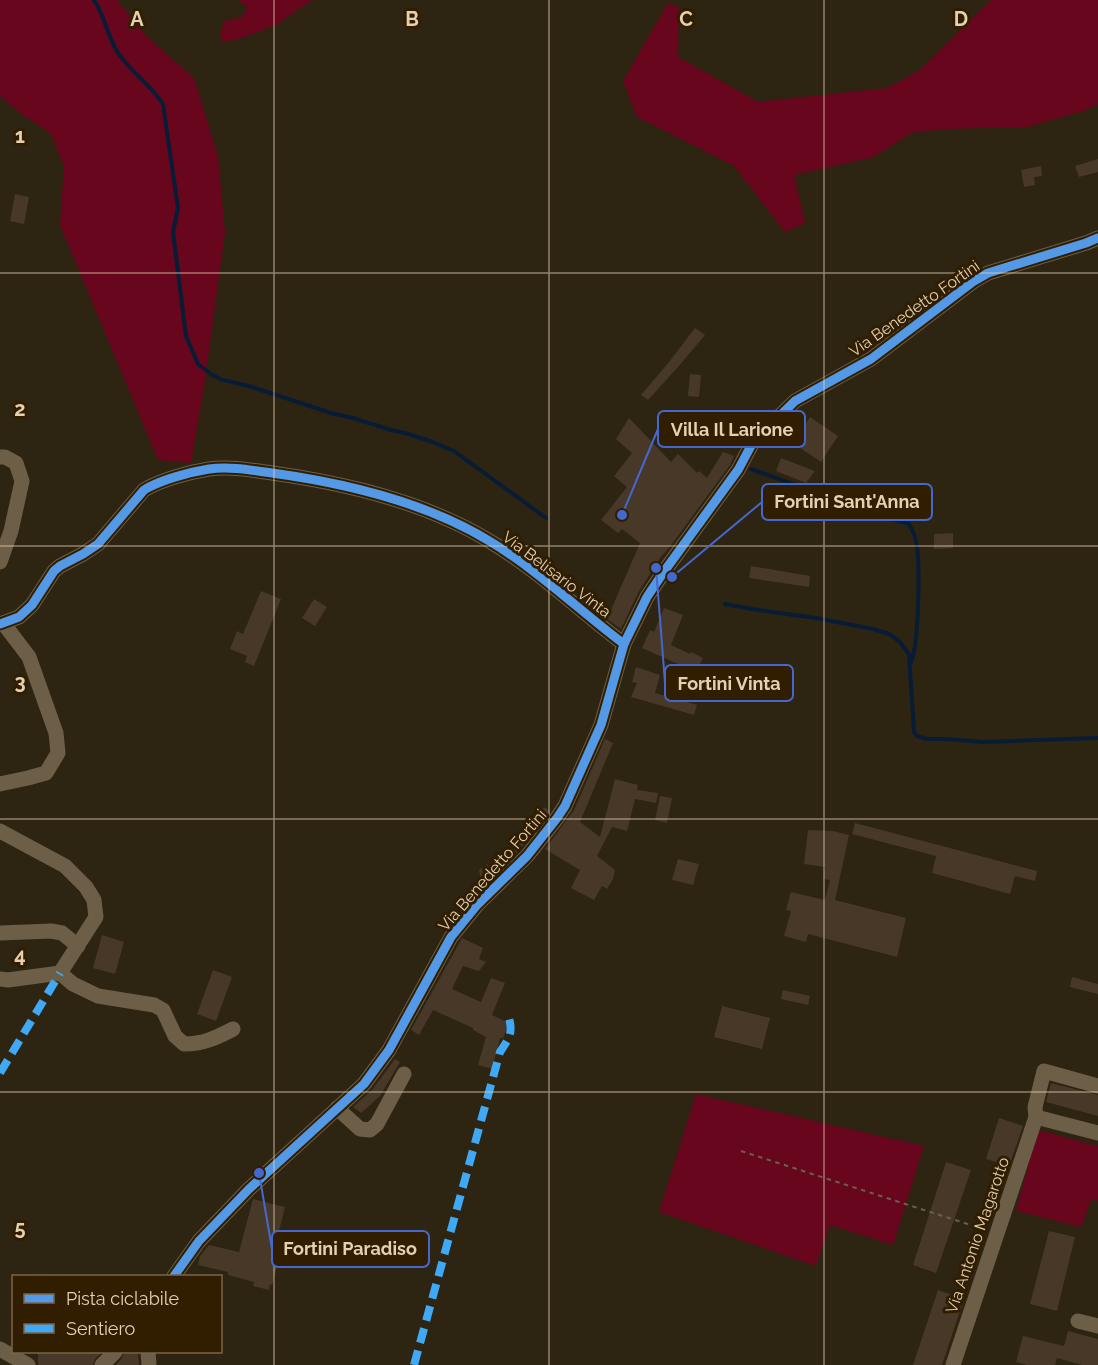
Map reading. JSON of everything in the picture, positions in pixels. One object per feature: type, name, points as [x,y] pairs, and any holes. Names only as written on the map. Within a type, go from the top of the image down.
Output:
[{"type":"street","name":"Via Benedetto Fortini","points":[[175,1275],[199,1241],[249,1189],[364,1084],[389,1050],[451,938],[477,904],[526,856],[557,818],[565,806],[601,725],[624,644],[647,597],[738,470],[753,442],[795,401],[871,359],[974,281],[988,273],[1098,238]]},
{"type":"street","points":[[0,457],[16,463],[22,481],[11,531],[0,562]]},
{"type":"street","name":"Via Belisario Vinta","points":[[2,624],[19,617],[32,605],[60,566],[98,544],[144,490],[154,484],[209,469],[242,469],[350,487],[425,510],[463,526],[516,558],[624,644]]},
{"type":"street","points":[[0,784],[46,773],[58,753],[56,733],[29,657],[2,624]]},
{"type":"street","points":[[0,831],[65,866],[86,887],[94,900],[96,917],[60,973]]},
{"type":"street","points":[[0,933],[51,930],[62,933],[78,946]]},
{"type":"street","points":[[0,979],[60,973],[73,984],[98,996],[154,1005],[163,1010],[175,1036],[184,1044],[198,1044],[234,1029]]},
{"type":"street","name":"Via Antonio Magarotto","points":[[953,1365],[1036,1117],[1035,1107],[1044,1071],[1098,1086]]},
{"type":"street","points":[[338,1108],[349,1121],[360,1129],[370,1130],[377,1124],[404,1074]]},
{"type":"street","points":[[1036,1117],[1098,1133]]},
{"type":"street","points":[[1078,1321],[1098,1326]]},
{"type":"street","points":[[0,1349],[28,1365]]},
{"type":"street","points":[[102,1365],[114,1353]]},
{"type":"path","points":[[741,1151],[997,1234]]},
{"type":"shaded area","points":[[0,0],[117,0],[144,34],[194,78],[218,156],[225,233],[191,463],[158,460],[60,225],[64,166],[51,134],[0,96]]},
{"type":"shaded area","points":[[238,0],[312,0],[276,25],[239,39],[222,42],[220,34],[224,21],[241,17],[248,8]]},
{"type":"shaded area","points":[[991,0],[1098,0],[1098,104],[1083,111],[1027,127],[943,129],[911,133],[874,157],[794,175],[805,223],[785,232],[734,166],[637,117],[623,81],[668,3],[679,7],[678,57],[758,102],[887,88],[920,70]]},
{"type":"shaded area","points":[[696,1094],[924,1146],[893,1245],[830,1225],[816,1266],[659,1212]]},
{"type":"shaded area","points":[[1038,1130],[1098,1146],[1098,1201],[1091,1200],[1081,1227],[1016,1211]]},
{"type":"building","points":[[1098,159],[1098,172],[1079,177],[1075,166]]},
{"type":"building","points":[[1041,166],[1042,176],[1034,177],[1035,185],[1024,187],[1021,170]]},
{"type":"building","points":[[15,194],[29,197],[24,224],[10,221]]},
{"type":"building","points":[[695,328],[705,335],[648,400],[641,395],[669,362]]},
{"type":"building","points":[[690,374],[701,375],[699,397],[688,396]]},
{"type":"building","points":[[810,417],[838,436],[821,462],[793,443]]},
{"type":"building","points":[[629,418],[671,462],[678,454],[697,473],[699,471],[707,478],[723,452],[734,456],[730,465],[660,558],[638,593],[621,629],[607,619],[640,543],[622,529],[618,533],[601,520],[627,487],[614,476],[632,453],[616,439]]},
{"type":"building","points":[[781,458],[815,471],[806,483],[776,471]]},
{"type":"building","points":[[953,533],[953,548],[934,549],[934,534]]},
{"type":"building","points":[[751,566],[810,576],[809,587],[749,578]]},
{"type":"building","points":[[261,591],[281,599],[254,666],[245,662],[247,656],[230,649],[237,631],[243,634]]},
{"type":"building","points":[[314,599],[327,607],[315,626],[302,618]]},
{"type":"building","points":[[664,608],[683,615],[671,645],[703,658],[696,672],[642,648],[650,630],[654,632]]},
{"type":"building","points":[[636,667],[660,675],[655,693],[697,705],[694,715],[631,697],[637,683],[632,682]]},
{"type":"building","points":[[605,739],[613,743],[580,822],[600,837],[615,779],[638,785],[637,790],[658,793],[656,803],[635,799],[627,831],[612,827],[597,856],[615,870],[613,879],[607,889],[602,886],[594,900],[571,888],[580,870],[545,849],[574,810]]},
{"type":"building","points":[[660,796],[672,798],[667,823],[655,820]]},
{"type":"building","points":[[544,807],[550,811],[520,849],[490,879],[488,877],[481,882],[479,870],[487,864],[491,870],[500,861],[502,863]]},
{"type":"building","points":[[855,823],[1037,871],[1035,881],[1015,876],[1010,894],[932,873],[936,856],[852,834]]},
{"type":"building","points":[[808,830],[833,831],[849,835],[835,900],[906,918],[897,957],[808,934],[806,942],[784,936],[791,911],[786,910],[791,892],[825,900],[830,880],[823,879],[825,867],[804,864]]},
{"type":"building","points":[[678,859],[699,864],[693,885],[672,880]]},
{"type":"building","points":[[102,935],[124,942],[115,974],[93,968]]},
{"type":"building","points":[[462,938],[483,948],[479,959],[486,962],[479,971],[463,966],[452,989],[481,1002],[491,978],[505,983],[492,1015],[507,1022],[503,1038],[500,1038],[492,1069],[478,1065],[486,1037],[473,1028],[433,1010],[419,1035],[411,1030]]},
{"type":"building","points":[[213,970],[232,977],[216,1021],[197,1014]]},
{"type":"building","points":[[1072,977],[1098,984],[1098,994],[1070,987]]},
{"type":"building","points":[[783,990],[810,996],[808,1005],[781,999]]},
{"type":"building","points":[[722,1006],[770,1018],[762,1049],[714,1037]]},
{"type":"building","points":[[395,1059],[400,1062],[380,1096],[361,1113],[353,1107],[372,1090]]},
{"type":"building","points":[[1051,1083],[1098,1095],[1098,1116],[1046,1102]]},
{"type":"building","points":[[999,1118],[1023,1126],[1009,1166],[986,1159]]},
{"type":"building","points":[[946,1162],[971,1170],[936,1273],[913,1265]]},
{"type":"building","points":[[253,1199],[285,1207],[273,1255],[280,1256],[269,1290],[253,1286],[254,1282],[228,1275],[228,1272],[198,1265],[200,1256],[209,1245],[239,1252]]},
{"type":"building","points":[[1049,1231],[1075,1237],[1057,1311],[1030,1304]]},
{"type":"building","points":[[938,1290],[964,1299],[942,1365],[913,1365]]},
{"type":"building","points":[[1068,1331],[1098,1339],[1098,1365],[1082,1365],[1057,1358],[1055,1365],[1027,1365],[1016,1362],[1023,1336],[1064,1346]]},
{"type":"building","points":[[38,1353],[101,1353],[93,1365],[38,1365]]},
{"type":"building","points":[[124,1353],[138,1354],[139,1365],[116,1365]]},
{"type":"waterway","points":[[94,0],[118,53],[163,104],[178,208],[173,232],[186,336],[198,364],[220,379],[405,433],[454,451],[546,518]]},
{"type":"waterway","points":[[751,469],[909,524],[915,535],[917,547],[918,580],[916,638],[911,662]]},
{"type":"waterway","points":[[725,604],[816,618],[889,634],[899,641],[909,654],[914,732],[917,736],[927,739],[983,742],[1098,738]]},
{"type":"marked path","points":[[0,1073],[60,973]]},
{"type":"marked path","points":[[414,1365],[500,1052],[510,1035],[511,1026],[508,1015]]},
{"type":"cycle path","points":[[175,1275],[199,1241],[249,1189],[364,1084],[389,1050],[451,937],[477,905],[527,856],[557,818],[565,806],[601,725],[624,644],[647,597],[738,470],[753,442],[795,401],[871,359],[974,281],[988,273],[1098,238]]},
{"type":"cycle path","points":[[0,624],[19,617],[32,605],[54,571],[60,566],[98,544],[144,490],[193,472],[232,468],[300,477],[357,489],[440,516],[509,553],[624,644]]},
{"type":"place","name":"Villa Il Larione","points":[[622,515]]},
{"type":"place","name":"Fortini Vinta","points":[[656,568]]},
{"type":"place","name":"Fortini Sant'Anna","points":[[672,577]]},
{"type":"place","name":"Fortini Paradiso","points":[[259,1173]]}]
